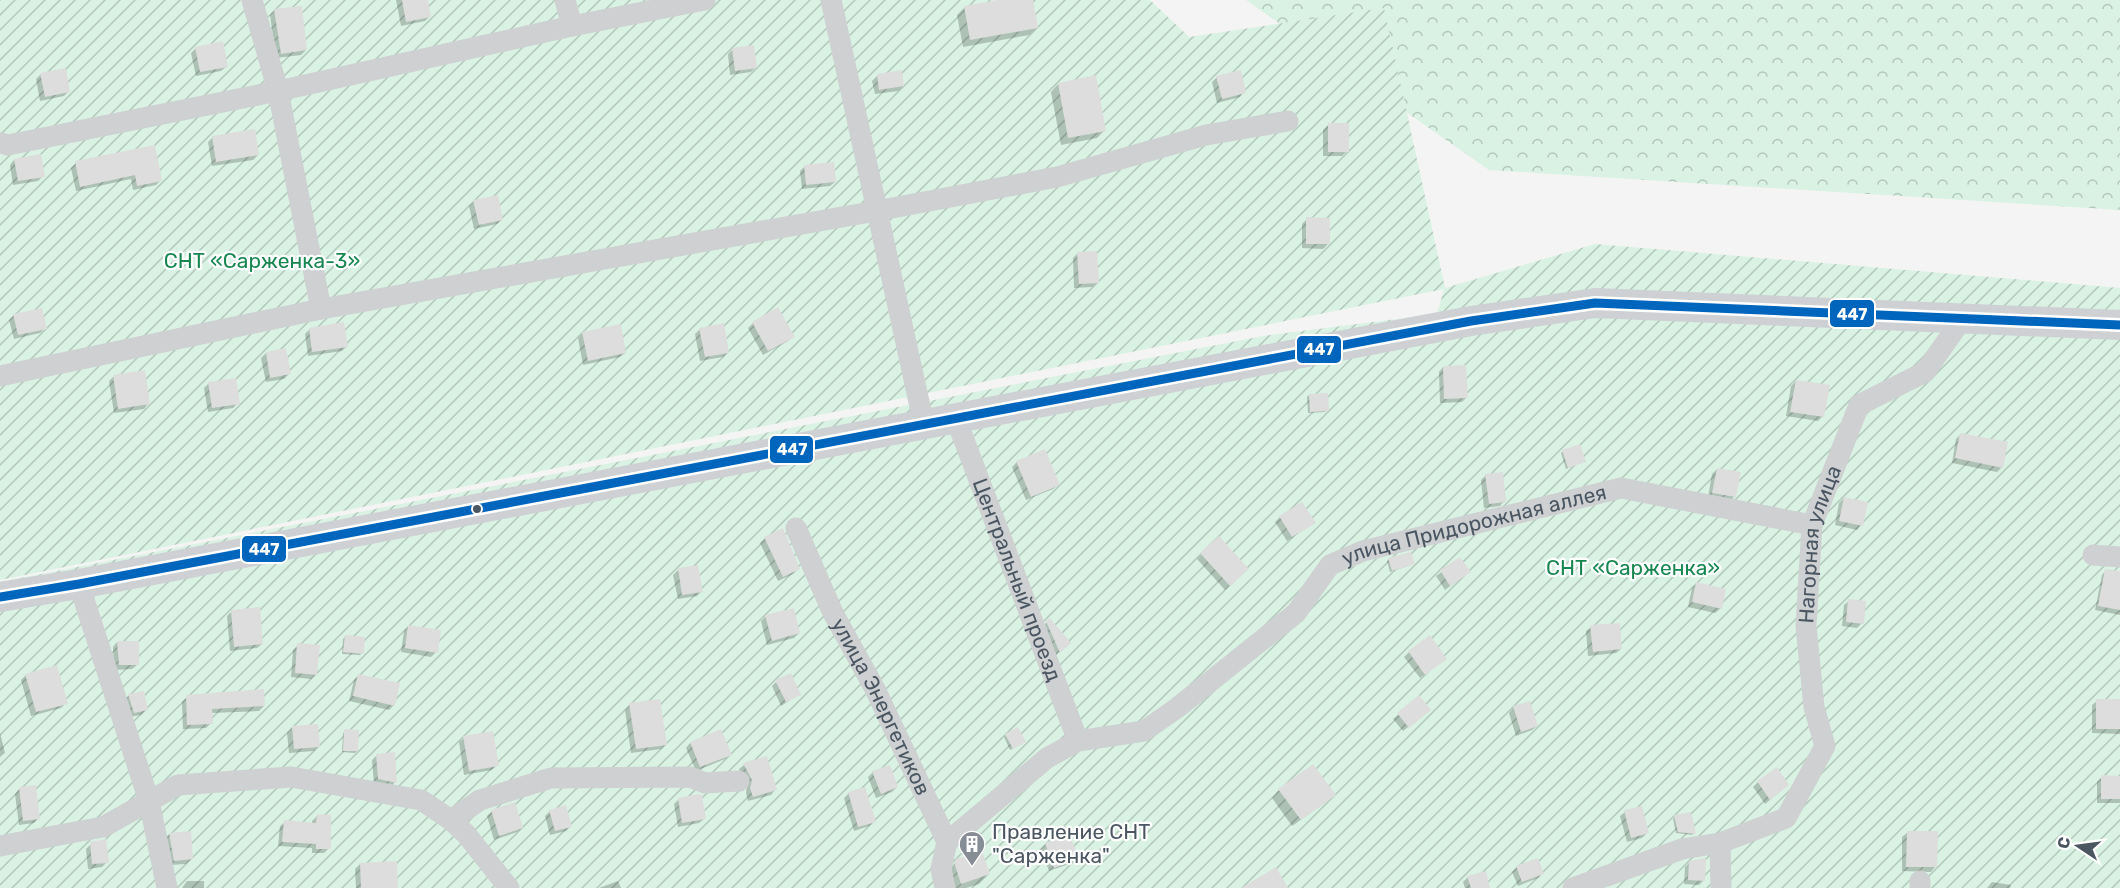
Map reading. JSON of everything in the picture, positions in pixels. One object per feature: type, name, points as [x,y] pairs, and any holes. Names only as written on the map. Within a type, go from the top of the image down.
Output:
[{"type":"main road","points":[[0,597],[79,584],[1459,323],[1595,303],[2120,325]]},
{"type":"street","points":[[252,0],[278,91],[321,309]]},
{"type":"street","points":[[565,0],[572,26]]},
{"type":"street","points":[[0,143],[8,145],[278,91],[572,26],[705,0]]},
{"type":"street","points":[[831,0],[924,424]]},
{"type":"street","points":[[0,376],[321,309],[1057,177],[1206,135],[1288,121]]},
{"type":"street","name":"Нагорная улица","points":[[1720,843],[1786,818],[1825,746],[1814,707],[1806,626],[1812,525],[1859,405],[1925,372],[1963,318]]},
{"type":"street","name":"Центральный проезд","points":[[956,419],[1078,741]]},
{"type":"street","name":"улица Придорожная аллея","points":[[947,842],[1047,758],[1078,741],[1144,731],[1161,720],[1296,613],[1330,565],[1363,551],[1621,488],[1812,525]]},
{"type":"street","name":"улица Энергетиков","points":[[796,528],[833,613],[875,689],[947,842]]},
{"type":"street","points":[[2093,555],[2120,557]]},
{"type":"street","points":[[79,584],[149,801],[167,888]]},
{"type":"street","points":[[0,846],[103,827],[178,785],[291,777],[421,800],[451,820],[466,834],[509,888]]},
{"type":"street","points":[[451,820],[480,800],[551,778],[690,777],[705,783],[739,782]]},
{"type":"street","points":[[945,888],[941,869],[947,842]]},
{"type":"street","points":[[1573,888],[1682,849],[1720,843],[1721,888]]},
{"type":"green space","name":"СНТ «Сарженка»","points":[[0,0],[1150,0],[1189,37],[1384,8],[1445,288],[1595,244],[2120,288],[2120,888],[0,888],[0,582],[1263,336],[1437,314],[1444,289],[0,580]]},
{"type":"green space","points":[[1246,0],[2120,0],[2120,210],[1489,170]]},
{"type":"building","points":[[402,0],[428,0],[431,17],[406,22]]},
{"type":"building","points":[[997,0],[1033,0],[1038,28],[970,40],[964,6]]},
{"type":"building","points":[[302,6],[307,50],[281,54],[274,9]]},
{"type":"building","points":[[223,41],[228,67],[200,72],[195,47]]},
{"type":"building","points":[[754,45],[757,68],[735,71],[732,48]]},
{"type":"building","points":[[66,68],[70,92],[45,97],[40,73]]},
{"type":"building","points":[[902,70],[904,86],[879,90],[877,74]]},
{"type":"building","points":[[1241,70],[1246,93],[1222,99],[1216,76]]},
{"type":"building","points":[[1096,75],[1106,131],[1068,138],[1058,83]]},
{"type":"building","points":[[1328,123],[1349,123],[1349,152],[1328,152]]},
{"type":"building","points":[[255,129],[259,155],[216,162],[212,136]]},
{"type":"building","points":[[155,145],[162,181],[137,186],[135,175],[80,187],[75,161]]},
{"type":"building","points":[[41,154],[45,177],[18,181],[14,159]]},
{"type":"building","points":[[834,162],[836,182],[806,185],[804,165]]},
{"type":"building","points":[[498,195],[503,220],[479,225],[473,200]]},
{"type":"building","points":[[1306,217],[1330,218],[1330,244],[1306,244]]},
{"type":"building","points":[[1097,251],[1099,283],[1079,284],[1077,252]]},
{"type":"building","points":[[778,307],[795,337],[768,351],[752,322]]},
{"type":"building","points":[[42,308],[47,329],[18,335],[13,314]]},
{"type":"building","points":[[344,322],[348,347],[312,352],[309,328]]},
{"type":"building","points":[[724,323],[729,353],[705,357],[699,328]]},
{"type":"building","points":[[621,324],[626,353],[588,361],[582,332]]},
{"type":"building","points":[[286,348],[291,374],[270,378],[266,352]]},
{"type":"building","points":[[1466,365],[1468,398],[1444,399],[1443,366]]},
{"type":"building","points":[[145,370],[150,404],[118,409],[113,375]]},
{"type":"building","points":[[236,378],[240,404],[212,408],[208,382]]},
{"type":"building","points":[[1796,380],[1830,385],[1824,417],[1790,412]]},
{"type":"building","points":[[1328,393],[1329,411],[1310,412],[1309,394]]},
{"type":"building","points":[[1960,433],[2008,442],[2003,468],[1955,458]]},
{"type":"building","points":[[1580,444],[1586,462],[1568,468],[1562,450]]},
{"type":"building","points":[[1045,449],[1060,485],[1031,497],[1016,461]]},
{"type":"building","points":[[1717,468],[1741,472],[1736,497],[1712,493]]},
{"type":"building","points":[[1503,472],[1506,502],[1489,504],[1485,474]]},
{"type":"building","points":[[1844,497],[1868,502],[1863,526],[1839,521]]},
{"type":"building","points":[[1302,502],[1316,523],[1292,537],[1279,516]]},
{"type":"building","points":[[783,528],[800,569],[783,577],[764,537]]},
{"type":"building","points":[[1219,536],[1249,569],[1230,586],[1200,553]]},
{"type":"building","points":[[1411,552],[1415,564],[1392,571],[1388,558]]},
{"type":"building","points":[[1460,557],[1471,572],[1450,586],[1440,570]]},
{"type":"building","points":[[698,565],[703,592],[682,595],[678,568]]},
{"type":"building","points":[[2105,569],[2120,571],[2120,610],[2098,606]]},
{"type":"building","points":[[1696,582],[1726,589],[1722,609],[1692,602]]},
{"type":"building","points":[[1848,599],[1866,601],[1864,624],[1846,622]]},
{"type":"building","points":[[260,607],[263,644],[234,647],[231,610]]},
{"type":"building","points":[[794,608],[800,633],[772,641],[765,615]]},
{"type":"building","points":[[1050,618],[1071,643],[1060,653],[1046,621]]},
{"type":"building","points":[[1620,623],[1622,649],[1593,652],[1590,625]]},
{"type":"building","points":[[408,625],[441,630],[438,653],[405,648]]},
{"type":"building","points":[[345,635],[365,637],[364,654],[343,652]]},
{"type":"building","points":[[1430,635],[1447,659],[1425,675],[1408,651]]},
{"type":"building","points":[[117,641],[139,641],[139,665],[119,665]]},
{"type":"building","points":[[297,643],[320,645],[317,675],[295,673]]},
{"type":"building","points":[[57,665],[68,704],[36,712],[25,674]]},
{"type":"building","points":[[791,673],[801,695],[786,702],[775,680]]},
{"type":"building","points":[[358,674],[400,683],[395,706],[353,696]]},
{"type":"building","points":[[264,689],[265,706],[212,709],[213,724],[187,725],[186,695]]},
{"type":"building","points":[[144,691],[148,710],[134,713],[128,694]]},
{"type":"building","points":[[1419,695],[1431,710],[1409,728],[1397,713]]},
{"type":"building","points":[[660,699],[667,745],[636,749],[629,703]]},
{"type":"building","points":[[2096,699],[2120,699],[2120,729],[2096,729]]},
{"type":"building","points":[[1530,701],[1538,726],[1521,732],[1513,706]]},
{"type":"building","points":[[318,724],[320,747],[294,749],[292,726]]},
{"type":"building","points":[[1018,727],[1026,742],[1013,749],[1005,734]]},
{"type":"building","points":[[344,729],[359,730],[358,751],[343,751]]},
{"type":"building","points":[[721,729],[732,755],[700,767],[690,742]]},
{"type":"building","points":[[493,731],[499,766],[469,771],[463,736]]},
{"type":"building","points":[[395,752],[397,783],[378,779],[376,754]]},
{"type":"building","points":[[767,756],[777,790],[753,797],[750,788],[752,780],[743,763]]},
{"type":"building","points":[[1313,764],[1336,795],[1301,820],[1278,789]]},
{"type":"building","points":[[890,765],[898,787],[881,794],[872,771]]},
{"type":"building","points":[[1777,767],[1789,785],[1770,800],[1757,781]]},
{"type":"building","points":[[2101,775],[2120,776],[2120,799],[2101,799]]},
{"type":"building","points":[[36,785],[40,819],[23,821],[19,787]]},
{"type":"building","points":[[865,787],[876,822],[858,827],[848,792]]},
{"type":"building","points":[[702,795],[706,819],[682,823],[678,798]]},
{"type":"building","points":[[515,802],[523,828],[499,836],[491,810]]},
{"type":"building","points":[[566,805],[572,827],[555,831],[549,810]]},
{"type":"building","points":[[1642,806],[1649,833],[1631,838],[1624,810]]},
{"type":"building","points":[[1691,812],[1696,834],[1678,832],[1674,815]]},
{"type":"building","points":[[317,814],[331,815],[331,849],[316,849],[316,844],[282,842],[284,820],[316,823]]},
{"type":"building","points":[[191,831],[193,859],[174,861],[169,833]]},
{"type":"building","points":[[1907,831],[1938,831],[1937,867],[1906,867]]},
{"type":"building","points":[[1069,834],[1079,858],[1054,868],[1045,843]]},
{"type":"building","points":[[106,839],[109,863],[92,864],[90,842]]},
{"type":"building","name":"Правление СНТ \"Сарженка\"","points":[[982,851],[990,874],[961,884],[955,865],[956,859]]},
{"type":"building","points":[[1538,858],[1544,874],[1522,882],[1516,866]]},
{"type":"building","points":[[1706,858],[1705,881],[1688,880],[1689,861]]},
{"type":"building","points":[[397,861],[398,888],[361,888],[360,863]]},
{"type":"building","points":[[1276,867],[1288,888],[1241,888]]},
{"type":"building","points":[[1486,871],[1490,888],[1471,888],[1467,876]]},
{"type":"transit line","name":"447","points":[[0,597],[1471,321],[1595,303],[2120,325]]},
{"type":"place","name":"Правление СНТ \"Сарженка\"","points":[[972,867]]},
{"type":"park label","name":"СНТ «Сарженка-3»","points":[[262,261]]}]
